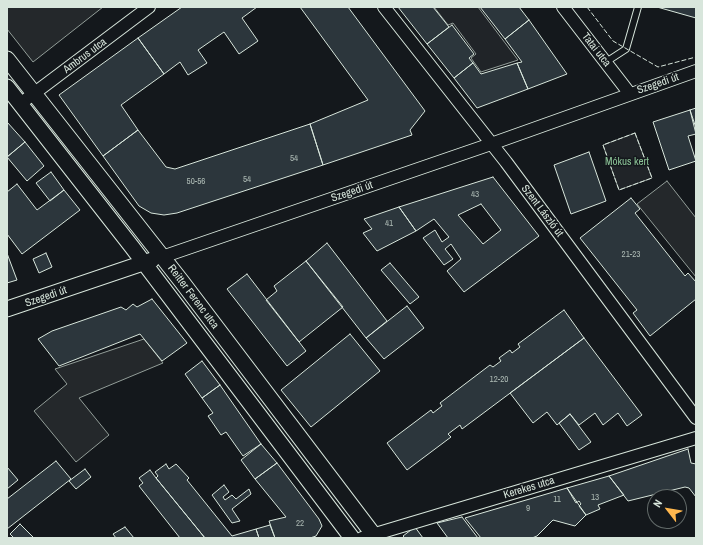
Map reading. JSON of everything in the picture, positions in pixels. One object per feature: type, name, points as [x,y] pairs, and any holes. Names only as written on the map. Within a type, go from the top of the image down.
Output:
[{"type":"street","name":"Ambrus utca","points":[[20,104],[149,7]]},
{"type":"street","name":"Szent László út","points":[[384,7],[491,144],[696,418]]},
{"type":"street","name":"Tatai utca","points":[[563,7],[630,94]]},
{"type":"street","name":"Reitter Ferenc utca","points":[[7,59],[162,257],[284,417],[370,537]]},
{"type":"street","name":"Szegedi út","points":[[7,310],[491,144],[696,71]]},
{"type":"street","name":"Reitter Ferenc utca","points":[[7,87],[144,263],[352,538]]},
{"type":"street","points":[[269,428],[284,417]]},
{"type":"street","name":"Kerekes utca","points":[[370,537],[696,438]]},
{"type":"lane","points":[[606,62],[626,49],[638,7]]},
{"type":"green space","points":[[434,7],[478,7],[518,60],[481,72],[471,58],[476,54],[453,23],[448,25]]},
{"type":"green space","name":"Mókus kert","points":[[635,133],[652,178],[619,190],[603,145]]},
{"type":"shaded area","points":[[7,7],[103,7],[33,62],[7,29]]},
{"type":"shaded area","points":[[667,181],[696,218],[696,277],[637,204]]},
{"type":"shaded area","points":[[144,339],[163,363],[79,398],[109,435],[76,462],[34,411],[67,384],[55,369]]},
{"type":"building","points":[[182,7],[257,7],[242,18],[258,41],[239,54],[224,32],[198,50],[207,63],[188,75],[180,62],[164,74],[138,38]]},
{"type":"building","points":[[300,7],[348,7],[425,111],[410,130],[412,135],[323,165],[310,124],[368,100]]},
{"type":"building","points":[[398,7],[433,7],[449,27],[427,44]]},
{"type":"building","points":[[480,7],[519,7],[529,20],[505,39]]},
{"type":"building","points":[[657,7],[696,7],[696,18]]},
{"type":"building","points":[[529,20],[567,74],[528,89],[517,63],[522,62],[505,39]]},
{"type":"building","points":[[452,25],[474,54],[469,58],[473,63],[454,78],[427,44]]},
{"type":"building","points":[[138,38],[164,74],[121,105],[138,130],[103,156],[59,95]]},
{"type":"building","points":[[473,63],[481,74],[517,63],[528,89],[477,108],[454,78]]},
{"type":"building","points":[[696,108],[696,128],[690,110]]},
{"type":"building","points":[[690,110],[696,134],[688,136],[696,161],[669,170],[653,122]]},
{"type":"building","points":[[7,122],[25,142],[7,157]]},
{"type":"building","points":[[310,124],[323,165],[177,213],[164,215],[151,213],[139,206],[103,156],[138,130],[166,167],[175,169]]},
{"type":"building","points":[[25,142],[44,166],[27,181],[7,157]]},
{"type":"building","points":[[589,152],[606,201],[571,214],[554,165]]},
{"type":"building","points":[[51,172],[64,190],[50,201],[36,183]]},
{"type":"building","points":[[493,177],[539,236],[464,292],[447,271],[461,259],[451,244],[445,249],[453,259],[444,265],[423,238],[435,230],[442,242],[449,237],[434,219],[416,231],[399,207]],"holes":[[[481,204],[501,230],[483,244],[458,215]]]},
{"type":"building","points":[[17,184],[37,210],[64,190],[80,210],[22,254],[7,234],[7,192]]},
{"type":"building","points":[[631,198],[640,209],[635,213],[685,276],[688,273],[696,282],[696,299],[650,336],[633,313],[637,310],[580,238]]},
{"type":"building","points":[[399,207],[416,231],[377,251],[363,233],[372,229],[364,219]]},
{"type":"building","points":[[327,243],[387,321],[366,338],[306,261]]},
{"type":"building","points":[[46,253],[52,267],[39,273],[33,259]]},
{"type":"building","points":[[8,256],[17,280],[7,283],[7,257]]},
{"type":"building","points":[[306,261],[343,307],[299,342],[266,300],[277,291],[274,286]]},
{"type":"building","points":[[390,263],[419,297],[410,304],[381,270]]},
{"type":"building","points":[[247,274],[306,351],[287,366],[227,289]]},
{"type":"building","points":[[152,299],[187,343],[162,361],[140,334],[59,366],[38,339],[52,331],[121,307],[126,310],[133,304],[137,307]]},
{"type":"building","points":[[407,306],[424,328],[384,359],[366,338]]},
{"type":"building","points":[[564,310],[584,338],[462,429],[460,425],[448,434],[451,437],[407,470],[387,443],[431,410],[433,413],[442,406],[440,403],[490,365],[493,367],[501,361],[499,358],[510,350],[512,353],[520,347],[518,344]]},
{"type":"building","points":[[350,334],[380,371],[311,427],[281,390]]},
{"type":"building","points":[[584,338],[642,415],[627,426],[618,413],[603,425],[595,413],[579,425],[570,414],[557,425],[547,412],[533,423],[510,393]]},
{"type":"building","points":[[202,361],[220,385],[202,398],[185,374]]},
{"type":"building","points":[[220,385],[261,444],[243,456],[226,432],[221,435],[208,416],[213,413],[202,398]]},
{"type":"building","points":[[570,414],[591,442],[579,450],[559,423]]},
{"type":"building","points":[[261,444],[277,463],[255,479],[241,460]]},
{"type":"building","points":[[688,449],[691,463],[696,464],[696,497],[689,488],[685,487],[677,489],[647,489],[647,496],[628,501],[609,476]]},
{"type":"building","points":[[56,461],[71,479],[7,529],[7,499]]},
{"type":"building","points":[[277,463],[319,519],[322,526],[316,536],[310,538],[275,538],[269,521],[286,517],[255,479]]},
{"type":"building","points":[[166,464],[169,469],[176,464],[189,478],[187,480],[232,536],[256,529],[259,538],[205,538],[156,478],[158,476],[155,472]]},
{"type":"building","points":[[7,467],[18,480],[7,489]]},
{"type":"building","points":[[85,469],[91,477],[76,489],[69,481]]},
{"type":"building","points":[[150,470],[205,538],[180,538],[139,486],[143,483],[139,478]]},
{"type":"building","points":[[609,476],[624,495],[598,505],[600,509],[586,515],[579,506],[581,504],[579,501],[576,503],[567,488]]},
{"type":"building","points":[[224,485],[229,492],[223,497],[225,500],[232,495],[236,499],[249,489],[251,494],[232,509],[240,521],[232,523],[212,495]]},
{"type":"building","points":[[567,488],[586,515],[575,526],[553,520],[537,536],[532,538],[481,538],[465,518]]},
{"type":"building","points":[[462,517],[478,538],[448,538],[437,523]]},
{"type":"building","points":[[20,524],[33,537],[14,538],[10,534]]},
{"type":"building","points":[[270,525],[275,538],[259,538],[256,529]]},
{"type":"building","points":[[125,527],[134,538],[116,538],[113,534]]},
{"type":"building","points":[[415,527],[423,538],[405,538],[403,536]]},
{"type":"fence","points":[[587,7],[613,41],[658,67],[696,57]]},
{"type":"fence","points":[[635,133],[652,178],[619,190],[603,145],[635,133]]}]
